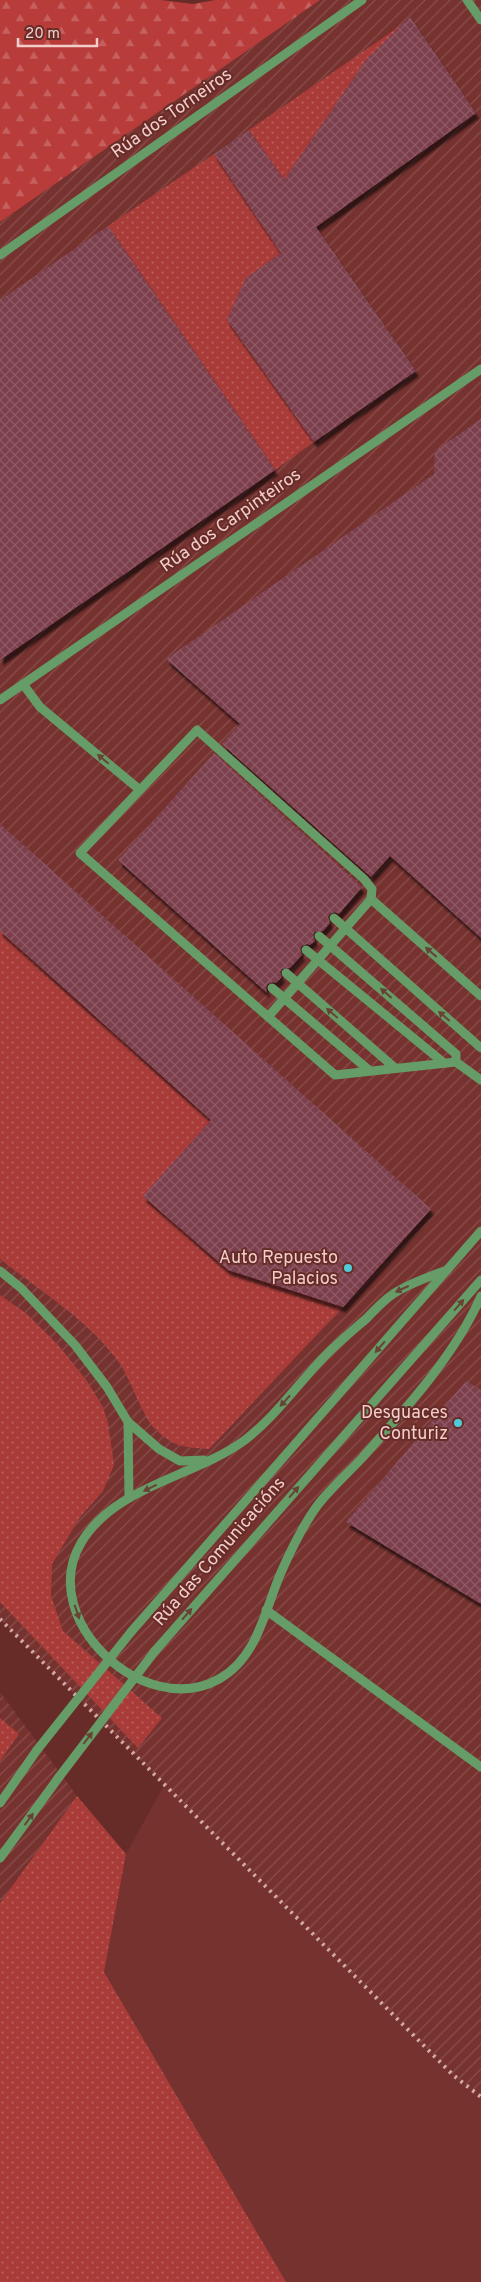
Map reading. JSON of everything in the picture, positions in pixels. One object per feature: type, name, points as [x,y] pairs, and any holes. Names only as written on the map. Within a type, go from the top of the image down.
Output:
[{"type":"street","name":"Rúa dos Torneiros","points":[[0,255],[362,0]]},
{"type":"street","points":[[467,0],[481,20]]},
{"type":"street","name":"Rúa dos Carpinteiros","points":[[0,700],[481,369]]},
{"type":"street","points":[[23,684],[40,707],[140,790]]},
{"type":"street","points":[[268,1017],[371,899],[372,889],[364,879],[197,730],[80,853],[268,1017],[335,1075],[456,1062],[481,1080]]},
{"type":"street","points":[[371,899],[481,996]]},
{"type":"street","points":[[334,918],[481,1048]]},
{"type":"street","points":[[319,936],[456,1054],[456,1062]]},
{"type":"street","points":[[306,950],[444,1063]]},
{"type":"street","points":[[286,973],[395,1068]]},
{"type":"street","points":[[272,988],[370,1071]]},
{"type":"street","name":"Rúa das Comunicacións","points":[[0,1803],[37,1750],[131,1632],[481,1231]]},
{"type":"street","points":[[447,1270],[396,1291],[324,1356],[274,1413],[244,1441],[129,1498],[103,1514],[82,1541],[73,1559],[70,1576],[76,1614],[87,1635],[118,1668],[157,1686],[198,1687],[219,1679],[239,1664],[258,1634],[283,1567],[318,1506],[364,1456],[442,1361],[474,1312],[481,1296]]},
{"type":"street","points":[[0,1271],[21,1288],[75,1345],[107,1387],[128,1422],[159,1449],[180,1461],[209,1459]]},
{"type":"street","name":"Rúa das Comunicacións","points":[[0,1858],[155,1651],[481,1280]]},
{"type":"street","points":[[128,1422],[129,1498]]},
{"type":"street","points":[[266,1610],[481,1767]]},
{"type":"shaded area","points":[[320,0],[481,0],[481,2097],[453,2075],[0,1619],[0,222]]},
{"type":"shaded area","points":[[406,22],[366,60],[284,180],[249,130]]},
{"type":"shaded area","points":[[214,154],[281,253],[246,278],[227,320],[314,442],[275,470],[108,226]]},
{"type":"shaded area","points":[[0,931],[211,1120],[228,1270],[343,1307],[209,1449],[179,1445],[167,1439],[154,1428],[120,1364],[108,1348],[64,1307],[0,1259]]},
{"type":"shaded area","points":[[0,1295],[27,1314],[59,1346],[87,1381],[103,1407],[108,1423],[114,1465],[103,1491],[80,1517],[52,1564],[51,1596],[63,1631],[162,1718],[138,1748],[0,1602]]},
{"type":"shaded area","points":[[0,1692],[77,1796],[0,1903]]},
{"type":"shaded area","points":[[0,1718],[19,1734],[0,1761]]},
{"type":"shaded area","points":[[173,1769],[481,2067],[481,2282],[286,2282],[284,2280],[104,1972],[126,1854]]},
{"type":"shaded area","points":[[77,1796],[126,1854],[104,1972],[286,2282],[0,2282],[0,1903]]},
{"type":"green space","points":[[0,0],[161,0],[193,4],[215,0],[320,0],[0,222]]},
{"type":"building","points":[[410,17],[476,113],[316,227],[416,371],[314,442],[227,320],[246,278],[281,253],[214,154],[249,130],[284,180],[366,60]]},
{"type":"building","points":[[108,226],[275,470],[0,660],[0,300]]},
{"type":"building","points":[[481,419],[481,938],[390,856],[371,877],[222,744],[240,724],[166,659],[434,474],[435,451]]},
{"type":"building","points":[[214,753],[362,887],[339,914],[335,912],[330,914],[328,917],[330,923],[323,931],[315,932],[313,935],[315,941],[310,945],[302,946],[300,949],[302,955],[290,968],[282,969],[280,972],[282,977],[276,983],[268,984],[266,987],[267,993],[118,860]]},
{"type":"building","points":[[0,824],[431,1209],[343,1307],[228,1270],[143,1196],[211,1120],[0,931]]},
{"type":"building","points":[[466,1381],[481,1390],[481,1604],[346,1522]]},
{"type":"railway","points":[[0,1619],[453,2075],[481,2097]]},
{"type":"place","name":"Auto Repuesto Palacios","points":[[348,1268]]},
{"type":"place","name":"Desguaces Conturiz","points":[[458,1423]]}]
